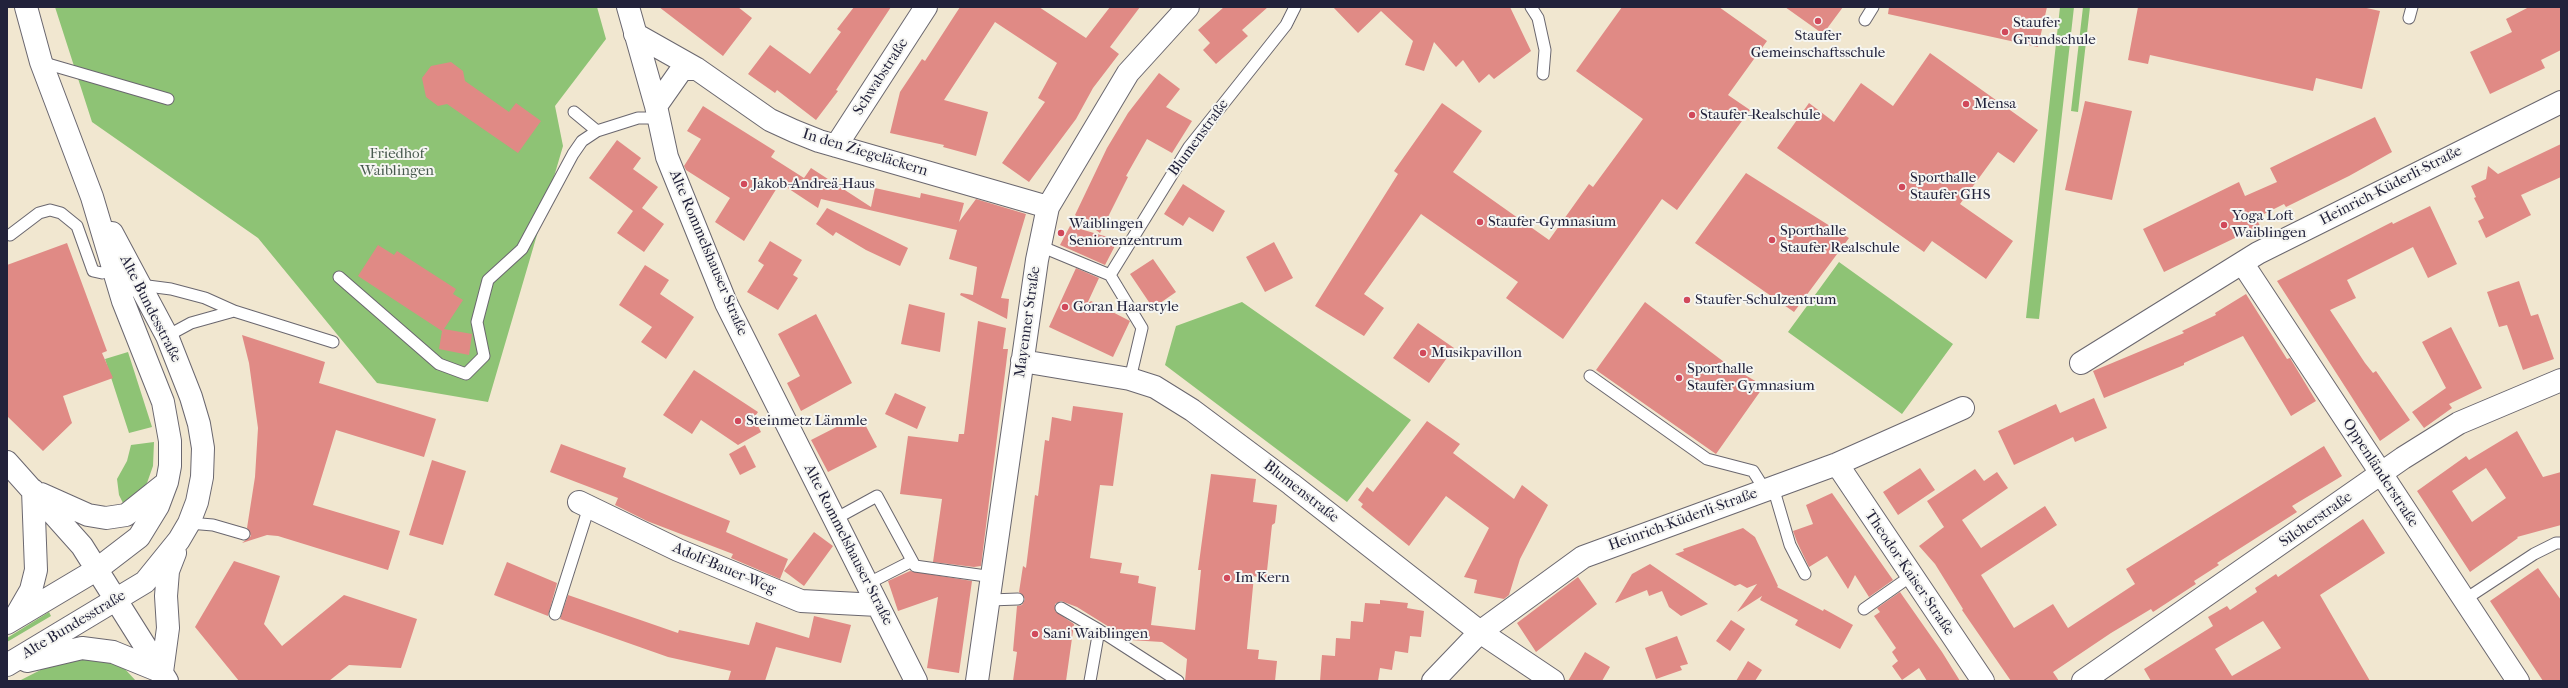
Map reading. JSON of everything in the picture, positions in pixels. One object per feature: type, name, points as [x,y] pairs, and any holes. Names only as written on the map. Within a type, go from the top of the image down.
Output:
[{"type":"street","name":"Alte Bundesstraße","points":[[11,620],[96,570],[139,537],[158,506],[167,482],[170,466],[170,441],[163,402],[113,269],[92,197],[42,62],[26,7]]},
{"type":"street","name":"Alte Rommelshauser Straße","points":[[628,7],[657,112],[667,157],[726,303],[916,681]]},
{"type":"street","name":"Schwabstraße","points":[[836,146],[926,7]]},
{"type":"street","name":"Mayenner Straße","points":[[977,681],[990,600],[1022,361],[1040,246],[1048,207],[1128,72],[1188,7]]},
{"type":"street","name":"In den Ziegeläckern","points":[[636,34],[697,69],[770,120],[836,146],[1048,207]]},
{"type":"street","points":[[657,112],[682,69],[697,69]]},
{"type":"street","name":"Heinrich-Küderli-Straße","points":[[2081,363],[2243,264],[2258,253],[2561,102]]},
{"type":"street","name":"Alte Bundesstraße","points":[[7,665],[145,582],[184,532],[197,502],[202,477],[203,448],[200,424],[191,397],[167,336],[92,197]]},
{"type":"street","name":"Oppenländerstraße","points":[[2243,264],[2380,475],[2518,681]]},
{"type":"street","name":"Blumenstraße","points":[[1022,361],[1130,379],[1155,387],[1192,410],[1291,484],[1480,632],[1553,681]]},
{"type":"street","name":"Silcherstraße","points":[[2083,681],[2380,475],[2459,423],[2561,380]]},
{"type":"street","name":"Heinrich-Küderli-Straße","points":[[1433,681],[1480,632],[1583,557],[1837,464],[1963,408]]},
{"type":"street","points":[[7,462],[82,546],[115,601],[165,676]]},
{"type":"street","name":"Theodor-Kaiser-Straße","points":[[1837,464],[1982,681]]},
{"type":"street","points":[[33,490],[88,515],[106,518],[126,515],[167,482]]},
{"type":"street","points":[[11,620],[31,590],[36,570],[33,490]]},
{"type":"street","name":"Adolf-Bauer-Weg","points":[[584,505],[678,550],[802,601],[878,605]]},
{"type":"street","points":[[165,676],[168,628],[166,596],[168,571],[184,532]]},
{"type":"street","points":[[7,665],[82,648],[113,652],[165,676]]},
{"type":"lane","name":"Blumenstraße","points":[[1110,275],[1189,147],[1286,25],[1295,7]]},
{"type":"lane","points":[[1531,7],[1538,18],[1545,50],[1543,74]]},
{"type":"lane","points":[[1865,20],[1873,7]]},
{"type":"lane","points":[[2409,18],[2412,7]]},
{"type":"lane","points":[[42,62],[168,99]]},
{"type":"lane","points":[[574,112],[597,131]]},
{"type":"lane","points":[[339,277],[439,364],[466,374],[484,356],[477,322],[488,280],[522,249],[573,154],[582,141],[597,131],[657,112]]},
{"type":"lane","points":[[10,235],[39,213],[50,210],[61,214],[77,226],[93,271],[102,274],[113,269]]},
{"type":"lane","points":[[1040,246],[1110,275],[1142,328],[1130,379]]},
{"type":"lane","points":[[140,286],[171,289],[205,298],[234,311],[333,342]]},
{"type":"lane","points":[[167,336],[191,323],[234,311]]},
{"type":"lane","points":[[1590,376],[1707,459],[1753,471],[1769,488],[1790,545],[1805,574]]},
{"type":"lane","points":[[835,519],[877,496],[915,566],[993,576]]},
{"type":"lane","points":[[556,614],[584,505]]},
{"type":"lane","points":[[184,532],[213,525],[244,534]]},
{"type":"lane","points":[[2464,600],[2534,554],[2556,543],[2561,543]]},
{"type":"lane","points":[[868,584],[912,561]]},
{"type":"lane","points":[[1864,609],[1912,576]]},
{"type":"lane","points":[[990,600],[1018,599]]},
{"type":"lane","points":[[1062,608],[1178,681]]},
{"type":"lane","points":[[1090,681],[1099,630]]},
{"type":"green space","name":"Friedhof Waiblingen","points":[[55,7],[597,7],[606,39],[555,106],[563,146],[488,402],[377,383],[258,238],[92,122]]},
{"type":"green space","points":[[2060,7],[2074,7],[2039,319],[2026,318]]},
{"type":"green space","points":[[2083,7],[2090,7],[2078,112],[2071,111]]},
{"type":"green space","points":[[1839,262],[1953,344],[1902,414],[1788,332]]},
{"type":"green space","points":[[1242,302],[1411,420],[1347,502],[1165,365],[1176,326]]},
{"type":"green space","points":[[128,352],[152,427],[129,433],[105,359]]},
{"type":"green space","points":[[154,442],[153,466],[147,483],[138,495],[124,505],[119,495],[117,479],[127,461],[131,445]]},
{"type":"green space","points":[[49,612],[51,616],[7,642],[7,638]]},
{"type":"green space","points":[[93,655],[124,668],[136,681],[19,681],[60,660]]},
{"type":"building","points":[[659,7],[738,7],[752,18],[723,56]]},
{"type":"building","points":[[854,7],[891,7],[836,90],[838,91],[816,120],[777,90],[775,93],[748,74],[770,45],[810,74],[841,32],[837,29]]},
{"type":"building","points":[[960,7],[1039,7],[1086,38],[1110,7],[1140,7],[1110,47],[1119,54],[1093,88],[1076,119],[1029,182],[1002,163],[1045,102],[1038,98],[1057,63],[995,22],[944,100],[988,112],[976,156],[943,147],[944,145],[890,133],[900,92],[922,59],[925,61]]},
{"type":"building","points":[[1224,7],[1268,7],[1242,30],[1248,36],[1216,64],[1203,50],[1210,43],[1198,30]]},
{"type":"building","points":[[1333,7],[1510,7],[1531,51],[1494,79],[1489,74],[1479,83],[1463,60],[1456,67],[1434,42],[1424,71],[1405,65],[1413,41],[1381,11],[1358,33]]},
{"type":"building","points":[[1622,7],[1719,7],[1767,41],[1728,95],[1750,110],[1677,210],[1662,199],[1563,339],[1506,298],[1518,282],[1421,214],[1364,294],[1384,308],[1364,336],[1315,306],[1398,174],[1394,171],[1442,103],[1482,131],[1453,172],[1549,240],[1589,184],[1593,187],[1643,119],[1576,71]]},
{"type":"building","name":"Staufer Gemeinschaftsschule","points":[[1785,7],[1843,7],[1823,34]]},
{"type":"building","name":"Staufer Grundschule","points":[[1889,7],[2047,7],[2038,47],[1888,14]]},
{"type":"building","points":[[2138,7],[2362,7],[2380,11],[2362,89],[2316,78],[2313,91],[2150,55],[2148,64],[2128,60]]},
{"type":"building","points":[[2529,7],[2561,7],[2561,50],[2541,60],[2545,68],[2490,94],[2470,52],[2512,32],[2506,19]]},
{"type":"building","name":"Sporthalle Staufer GHS","points":[[1930,53],[2038,130],[2014,163],[1998,152],[1960,204],[2013,241],[1986,279],[1932,241],[1924,252],[1777,148],[1809,103],[1834,122],[1861,83],[1893,106]]},
{"type":"building","points":[[451,62],[463,71],[465,81],[509,112],[516,103],[541,121],[518,153],[447,104],[438,106],[426,97],[422,78],[431,66]]},
{"type":"building","points":[[1159,73],[1180,89],[1166,107],[1192,121],[1172,153],[1147,139],[1126,176],[1128,177],[1100,233],[1075,215],[1107,148],[1128,113]]},
{"type":"building","points":[[2085,101],[2132,111],[2112,200],[2065,190]]},
{"type":"building","points":[[703,106],[775,151],[771,157],[804,178],[811,168],[871,207],[875,188],[920,198],[921,193],[964,203],[959,222],[976,199],[1026,214],[1001,298],[1009,299],[1007,319],[960,295],[961,293],[973,295],[977,267],[949,259],[957,230],[821,199],[818,208],[780,183],[744,241],[715,222],[730,198],[686,170],[684,166],[701,139],[687,131]]},
{"type":"building","points":[[2375,117],[2392,152],[2349,176],[2286,207],[2284,204],[2256,218],[2260,226],[2164,272],[2143,229],[2239,182],[2245,196],[2277,182],[2270,168]]},
{"type":"building","points":[[617,140],[641,158],[633,169],[658,187],[642,208],[664,224],[644,252],[617,233],[633,211],[589,178]]},
{"type":"building","points":[[2561,144],[2561,177],[2521,195],[2531,215],[2486,238],[2478,221],[2484,218],[2474,198],[2476,197],[2471,186],[2486,179],[2488,166],[2498,174]]},
{"type":"building","name":"Sporthalle Staufer Realschule","points":[[1746,173],[1849,238],[1794,312],[1695,243]]},
{"type":"building","points":[[1183,184],[1225,211],[1213,232],[1189,217],[1183,226],[1164,214]]},
{"type":"building","points":[[2430,206],[2457,264],[2428,278],[2413,247],[2347,280],[2356,298],[2330,310],[2365,363],[2373,373],[2376,371],[2410,420],[2380,441],[2277,281],[2392,222],[2393,224]]},
{"type":"building","points":[[827,208],[908,248],[900,266],[866,250],[836,232],[833,236],[816,224]]},
{"type":"building","points":[[1070,226],[1118,240],[1105,265],[1060,245]]},
{"type":"building","points":[[770,241],[802,260],[793,275],[798,278],[778,310],[747,292],[764,265],[758,261]]},
{"type":"building","points":[[1274,242],[1293,278],[1265,292],[1246,257]]},
{"type":"building","points":[[67,243],[107,351],[102,353],[113,378],[63,396],[72,423],[43,451],[7,416],[7,265]]},
{"type":"building","points":[[378,245],[394,255],[397,251],[456,289],[453,294],[463,300],[444,329],[472,334],[469,355],[439,349],[442,331],[358,276]]},
{"type":"building","points":[[1153,259],[1176,292],[1153,308],[1130,274]]},
{"type":"building","points":[[645,265],[669,280],[660,294],[694,317],[666,359],[641,342],[652,327],[619,305]]},
{"type":"building","points":[[1076,268],[1099,278],[1087,304],[1091,301],[1130,321],[1113,357],[1049,327]]},
{"type":"building","points":[[2519,281],[2531,316],[2538,314],[2554,359],[2523,370],[2507,325],[2499,327],[2487,292]]},
{"type":"building","points":[[2246,294],[2287,359],[2290,358],[2316,401],[2291,416],[2243,336],[2184,363],[2184,365],[2104,398],[2093,371],[2184,333],[2182,331],[2216,315],[2215,313]]},
{"type":"building","name":"Sporthalle Staufer Gymnasium","points":[[1645,302],[1728,365],[1764,386],[1716,454],[1596,370]]},
{"type":"building","points":[[909,304],[945,313],[940,352],[901,344]]},
{"type":"building","points":[[816,314],[852,383],[801,411],[787,383],[800,376],[778,334]]},
{"type":"building","points":[[978,321],[1006,328],[1003,349],[1008,349],[981,566],[974,567],[933,562],[942,499],[900,494],[908,436],[958,442],[959,434],[964,434]]},
{"type":"building","name":"Musikpavillon","points":[[1418,323],[1454,348],[1429,383],[1393,358]]},
{"type":"building","points":[[2451,327],[2482,388],[2449,404],[2452,408],[2424,428],[2412,412],[2446,388],[2422,342]]},
{"type":"building","points":[[242,335],[325,362],[319,383],[436,419],[424,457],[336,430],[313,505],[400,531],[388,570],[278,536],[267,535],[242,543],[251,536],[247,528],[255,477],[258,428],[249,363]]},
{"type":"building","points":[[694,370],[758,412],[754,418],[761,432],[738,445],[701,420],[692,434],[663,415]]},
{"type":"building","points":[[895,393],[926,407],[917,429],[885,414]]},
{"type":"building","points":[[2094,398],[2107,428],[2075,442],[2073,437],[2014,465],[1998,431],[2056,404],[2060,413]]},
{"type":"building","points":[[1073,406],[1123,413],[1113,486],[1100,485],[1090,558],[1122,563],[1120,573],[1139,576],[1138,583],[1156,587],[1151,625],[1195,630],[1201,570],[1198,570],[1211,474],[1256,479],[1253,502],[1277,505],[1275,523],[1272,525],[1266,580],[1254,576],[1247,649],[1259,650],[1258,659],[1277,661],[1275,681],[1185,681],[1187,659],[1162,642],[1130,640],[1077,607],[1061,601],[1055,604],[1055,611],[1074,624],[1066,681],[1013,681],[1017,652],[1013,651],[1017,606],[1022,605],[1025,599],[1019,592],[1023,566],[1026,568],[1035,495],[1038,496],[1045,440],[1049,441],[1052,417],[1071,421]]},
{"type":"building","points":[[860,415],[877,447],[828,472],[811,440]]},
{"type":"building","points":[[1427,421],[1460,444],[1453,453],[1514,499],[1522,485],[1548,505],[1520,559],[1509,595],[1504,599],[1474,593],[1477,580],[1464,577],[1489,528],[1446,496],[1409,546],[1361,507],[1363,504],[1358,500],[1367,487],[1373,492]]},
{"type":"building","points":[[2517,431],[2543,477],[2561,472],[2561,525],[2517,537],[2518,538],[2470,572],[2417,491],[2466,456],[2469,460]],"holes":[[[2486,468],[2506,498],[2472,522],[2452,491]]]},
{"type":"building","points":[[561,444],[626,468],[623,477],[730,521],[726,532],[788,559],[780,579],[731,558],[733,554],[647,521],[615,505],[618,498],[550,472]]},
{"type":"building","points":[[745,445],[756,467],[740,475],[729,454]]},
{"type":"building","points":[[2324,446],[2342,476],[2292,506],[2297,512],[2217,563],[2219,565],[2194,581],[2196,584],[2153,612],[2151,609],[2111,633],[2053,672],[2059,681],[2011,681],[1962,610],[1963,609],[1935,564],[1919,546],[1944,527],[1927,501],[1975,469],[1984,481],[1997,472],[2008,488],[1962,520],[1981,548],[2045,506],[2057,525],[1981,575],[2014,628],[2053,604],[2068,628],[2135,584],[2126,569]]},
{"type":"building","points":[[432,460],[466,471],[443,545],[409,535]]},
{"type":"building","points":[[1920,468],[1935,490],[1898,515],[1883,492]]},
{"type":"building","points":[[1832,493],[1893,580],[1869,597],[1855,575],[1848,589],[1827,556],[1809,567],[1793,531],[1813,524],[1806,505]]},
{"type":"building","points":[[2363,519],[2385,553],[2320,595],[2370,681],[2151,681],[2144,669],[2213,626],[2208,617],[2227,606],[2230,610],[2257,592],[2255,588],[2276,574],[2278,577]],"holes":[[[2263,621],[2281,648],[2232,676],[2215,649]]]},
{"type":"building","points":[[1743,528],[1755,537],[1778,586],[1777,587],[1823,611],[1824,609],[1853,625],[1840,649],[1795,625],[1798,620],[1760,600],[1762,596],[1737,612],[1757,584],[1747,588],[1740,584],[1735,586],[1675,554],[1684,551],[1683,549]]},
{"type":"building","points":[[814,532],[833,546],[804,586],[784,571]]},
{"type":"building","points":[[234,561],[280,576],[264,624],[282,646],[344,595],[417,619],[401,668],[349,665],[329,681],[239,681],[195,627]]},
{"type":"building","points":[[507,562],[557,583],[548,616],[494,595]]},
{"type":"building","points":[[1650,564],[1708,604],[1681,616],[1669,607],[1662,591],[1649,596],[1647,590],[1615,603],[1632,574]]},
{"type":"building","points":[[2538,568],[2561,600],[2561,681],[2543,681],[2490,601]]},
{"type":"building","points":[[910,571],[972,581],[959,673],[927,668],[938,597],[898,611],[888,581]]},
{"type":"building","points":[[1578,577],[1597,604],[1536,652],[1517,623]]},
{"type":"building","points":[[1900,592],[1942,652],[1960,681],[1927,681],[1919,668],[1902,680],[1892,666],[1898,661],[1892,652],[1896,648],[1874,616],[1880,612],[1877,608]]},
{"type":"building","points":[[568,595],[678,633],[679,630],[749,645],[756,622],[809,638],[814,616],[851,625],[841,663],[776,647],[765,681],[728,681],[731,671],[668,657],[560,619]]},
{"type":"building","points":[[1380,600],[1408,603],[1407,608],[1424,611],[1421,637],[1410,636],[1408,653],[1395,651],[1392,670],[1380,668],[1378,681],[1320,681],[1322,655],[1335,656],[1336,638],[1350,639],[1351,621],[1363,622],[1365,603],[1380,604]]},
{"type":"building","points":[[1731,620],[1745,629],[1730,651],[1716,641]]},
{"type":"building","points":[[1677,636],[1688,664],[1680,666],[1682,670],[1656,679],[1645,648]]},
{"type":"building","points":[[1585,652],[1610,667],[1602,681],[1568,681]]},
{"type":"building","points":[[1748,661],[1762,670],[1755,681],[1736,681]]},
{"type":"place","name":"Staufer Gemeinschaftsschule","points":[[1818,21]]},
{"type":"place","name":"Staufer Grundschule","points":[[2005,32]]},
{"type":"place","name":"Mensa","points":[[1966,104]]},
{"type":"place","name":"Staufer-Realschule","points":[[1692,115]]},
{"type":"place","name":"Jakob-Andreä-Haus","points":[[744,184]]},
{"type":"place","name":"Sporthalle Staufer GHS","points":[[1902,187]]},
{"type":"place","name":"Staufer-Gymnasium","points":[[1480,222]]},
{"type":"place","name":"Yoga Loft Waiblingen","points":[[2224,225]]},
{"type":"place","name":"Waiblingen Seniorenzentrum","points":[[1061,233]]},
{"type":"place","name":"Sporthalle Staufer Realschule","points":[[1772,240]]},
{"type":"place","name":"Staufer-Schulzentrum","points":[[1687,300]]},
{"type":"place","name":"Goran Haarstyle","points":[[1065,307]]},
{"type":"place","name":"Musikpavillon","points":[[1423,353]]},
{"type":"place","name":"Sporthalle Staufer Gymnasium","points":[[1679,378]]},
{"type":"place","name":"Steinmetz Lämmle","points":[[738,421]]},
{"type":"place","name":"Im Kern","points":[[1227,578]]},
{"type":"place","name":"Sani Waiblingen","points":[[1035,634]]}]
